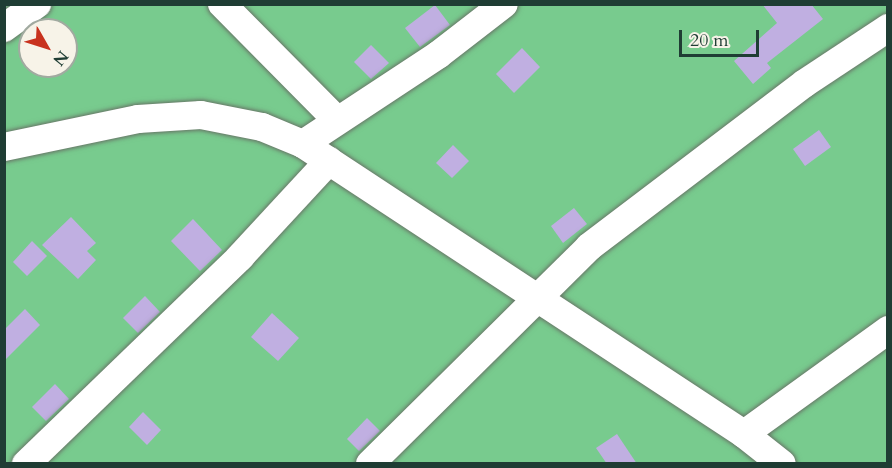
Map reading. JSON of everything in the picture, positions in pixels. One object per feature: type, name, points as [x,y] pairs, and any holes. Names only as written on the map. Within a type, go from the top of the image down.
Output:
[{"type":"street","points":[[4,28],[37,4]]},
{"type":"street","points":[[222,4],[336,119]]},
{"type":"street","points":[[303,144],[336,119],[438,55],[504,4]]},
{"type":"street","points":[[370,464],[589,247],[805,83],[888,27]]},
{"type":"street","points":[[9,153],[138,119],[201,115],[262,127],[303,144],[744,434],[782,464]]},
{"type":"street","points":[[26,464],[240,257],[329,161]]},
{"type":"street","points":[[744,434],[888,330]]},
{"type":"green space","points":[[5,5],[887,5],[887,463],[5,463]]},
{"type":"building","points":[[762,4],[811,4],[823,19],[767,63],[771,68],[753,84],[734,61],[777,23]]},
{"type":"building","points":[[435,5],[450,25],[420,47],[405,28]]},
{"type":"building","points":[[371,45],[389,63],[371,79],[354,62]]},
{"type":"building","points":[[522,48],[540,67],[514,93],[496,74]]},
{"type":"building","points":[[819,130],[831,147],[805,166],[793,149]]},
{"type":"building","points":[[453,145],[469,161],[452,178],[436,163]]},
{"type":"building","points":[[574,208],[587,224],[563,243],[551,226]]},
{"type":"building","points":[[71,217],[96,243],[87,251],[96,260],[78,279],[42,245]]},
{"type":"building","points":[[193,219],[222,250],[200,271],[171,241]]},
{"type":"building","points":[[32,241],[47,256],[27,276],[13,262]]},
{"type":"building","points":[[145,296],[160,312],[138,333],[123,318]]},
{"type":"building","points":[[25,309],[40,325],[4,361],[4,330]]},
{"type":"building","points":[[272,313],[299,338],[278,361],[251,337]]},
{"type":"building","points":[[55,384],[69,399],[46,421],[32,407]]},
{"type":"building","points":[[143,412],[161,430],[147,445],[129,427]]},
{"type":"building","points":[[367,418],[380,431],[359,451],[347,439]]},
{"type":"building","points":[[617,434],[637,464],[607,464],[596,448]]}]
